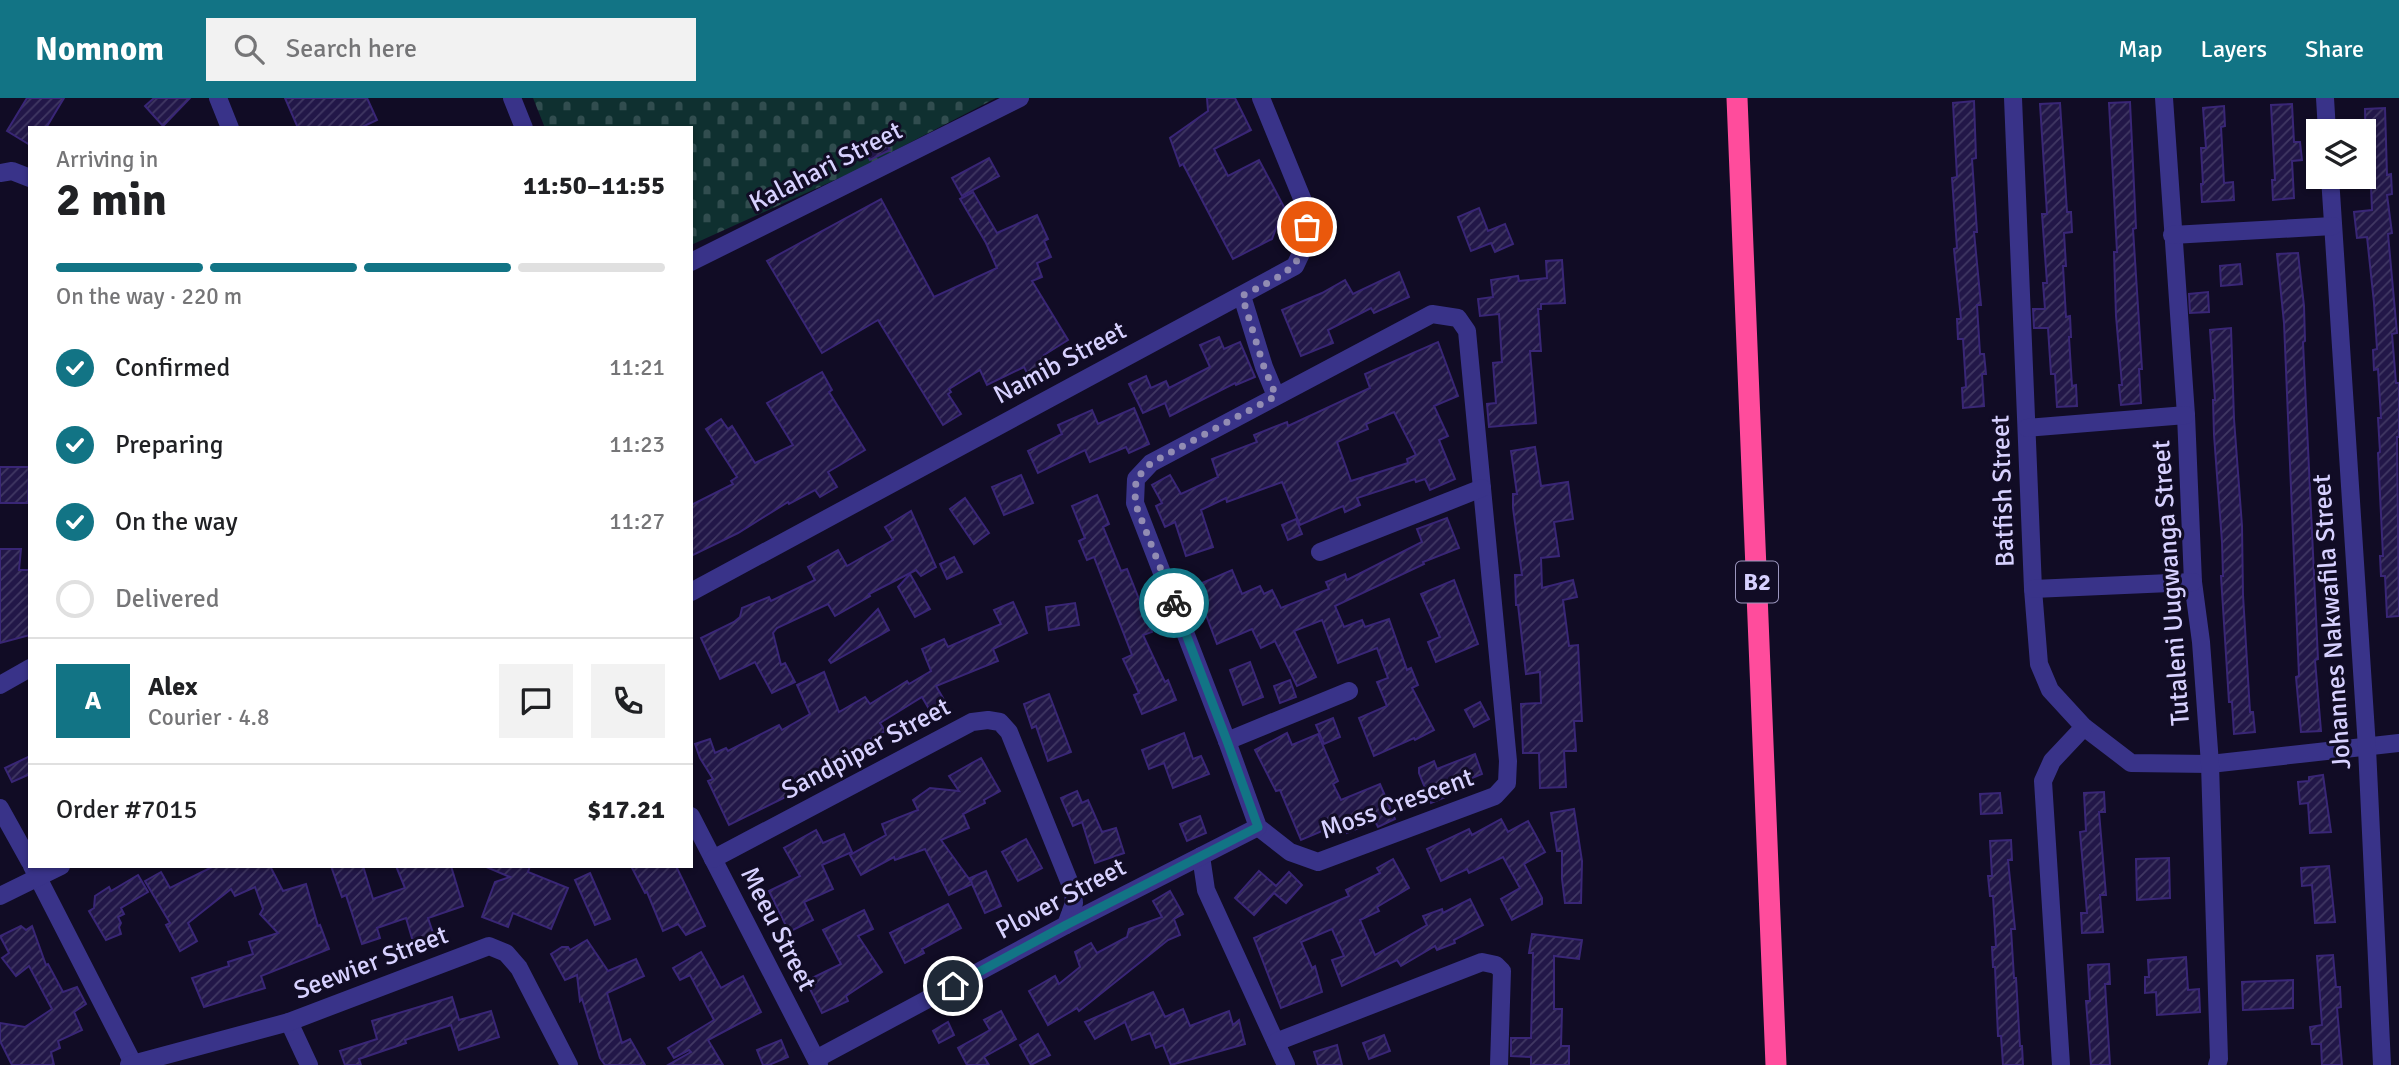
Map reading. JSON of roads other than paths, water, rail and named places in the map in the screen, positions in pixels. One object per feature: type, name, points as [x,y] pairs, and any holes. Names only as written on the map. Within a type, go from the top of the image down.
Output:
[{"type":"highway","name":"B2","points":[[1737,98],[1776,1065]]},
{"type":"highway","name":"B2","points":[[1749,98],[1787,1065]]},
{"type":"street","points":[[218,98],[229,126]]},
{"type":"street","points":[[512,98],[523,126]]},
{"type":"street","name":"Kalahari Street","points":[[693,261],[1020,98]]},
{"type":"street","name":"Namib Street","points":[[693,591],[1295,266],[1307,242],[1308,213],[1261,98]]},
{"type":"street","name":"Batfish Street","points":[[2013,98],[2033,589],[2039,664],[2050,690],[2084,727],[2131,763],[2210,764],[2399,743]]},
{"type":"street","name":"Tutaleni Uugwanga Street","points":[[2164,98],[2186,415],[2193,582],[2201,642],[2210,764],[2219,1059],[2217,1065]]},
{"type":"street","points":[[2325,98],[2326,119]]},
{"type":"street","points":[[0,173],[12,172],[28,177]]},
{"type":"street","name":"Johannes Nakwafila Street","points":[[2331,189],[2367,748],[2382,1065]]},
{"type":"street","points":[[2172,235],[2333,226]]},
{"type":"street","points":[[1242,296],[1276,396]]},
{"type":"street","name":"Moss Crescent","points":[[1432,314],[1458,318],[1467,331],[1482,488],[1508,761],[1507,783],[1495,796],[1318,862],[1290,852],[1258,827],[1135,503],[1136,479],[1151,463],[1432,314]]},
{"type":"street","points":[[2027,428],[2186,415]]},
{"type":"street","points":[[1320,552],[1482,488]]},
{"type":"street","points":[[2033,589],[2193,582]]},
{"type":"street","points":[[0,685],[28,669]]},
{"type":"street","points":[[1227,741],[1349,691]]},
{"type":"street","name":"Sandpiper Street","points":[[713,859],[972,722],[1000,722],[1009,732],[1073,891],[1074,903],[1066,925]]},
{"type":"street","points":[[2061,1065],[2043,780],[2052,761],[2084,727]]},
{"type":"street","points":[[0,808],[28,859]]},
{"type":"street","name":"Meeu Street","points":[[693,820],[818,1062]]},
{"type":"street","name":"Plover Street","points":[[818,1062],[1066,925],[1258,827]]},
{"type":"street","points":[[1201,856],[1206,890],[1286,1065]]},
{"type":"street","points":[[0,896],[33,868],[131,1064]]},
{"type":"street","name":"Seewier Street","points":[[131,1064],[289,1022],[489,946],[506,953],[519,968],[569,1065]]},
{"type":"street","points":[[1276,1042],[1482,962],[1496,965],[1503,971],[1499,1065]]},
{"type":"street","points":[[289,1022],[309,1065]]}]
